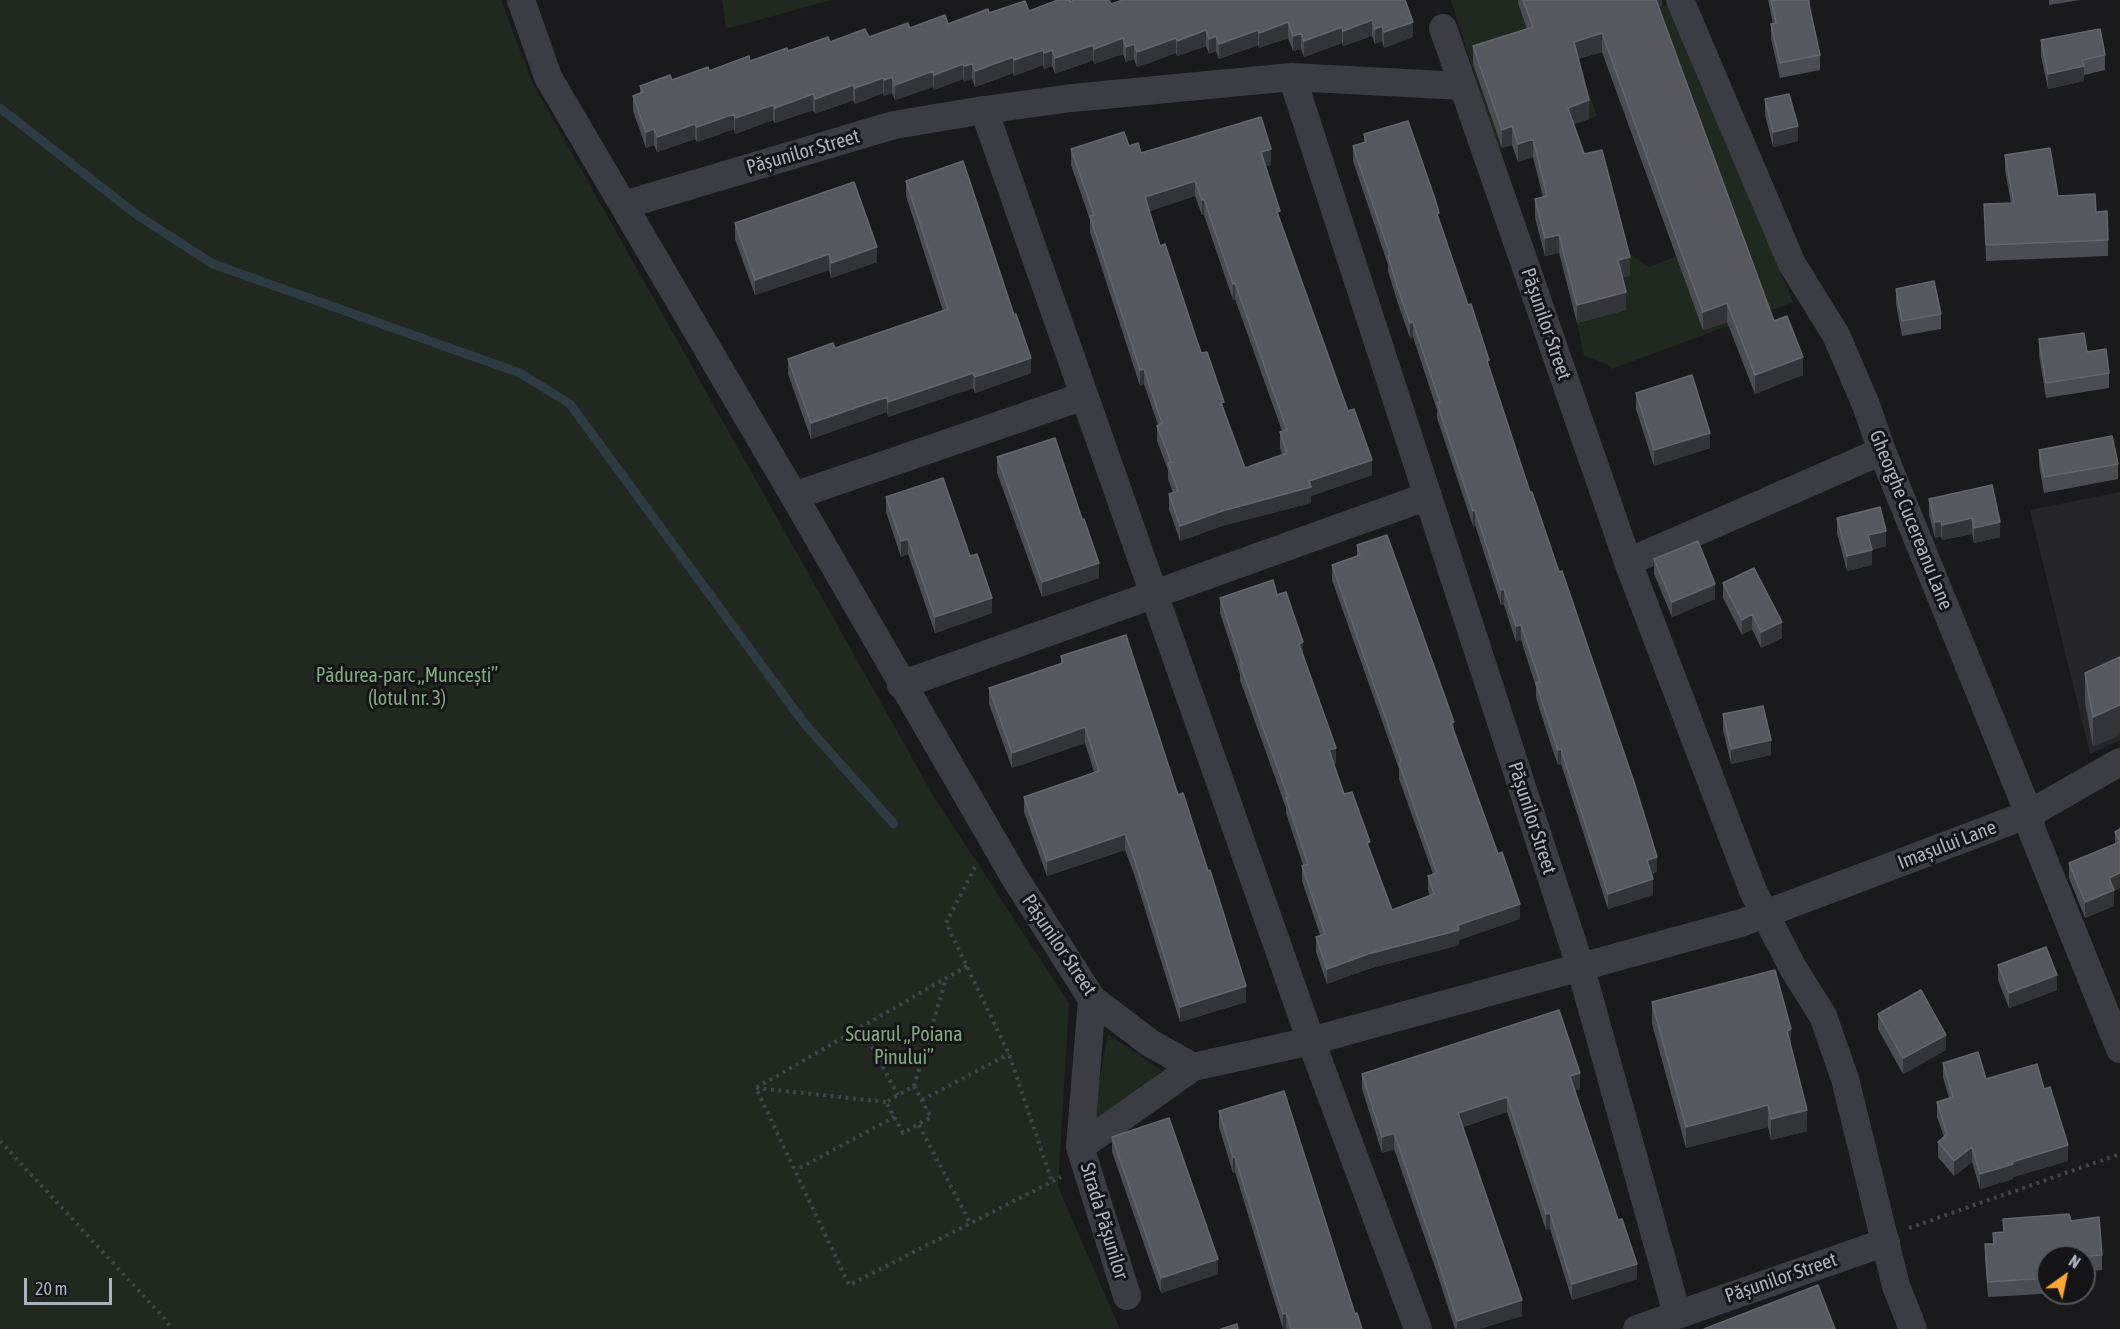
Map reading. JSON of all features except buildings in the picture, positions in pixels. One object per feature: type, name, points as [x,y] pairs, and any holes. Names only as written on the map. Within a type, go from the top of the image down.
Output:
[{"type":"street","name":"Pășunilor Street","points":[[520,0],[548,77],[794,496],[901,685],[991,837],[1092,999],[1150,1043],[1193,1067]]},
{"type":"street","name":"Gheorghe Cucereanu Lane","points":[[1680,0],[1792,264],[1836,335],[1866,405],[1882,451],[2029,814],[2032,831],[2120,1049]]},
{"type":"street","name":"Pășunilor Street","points":[[1443,28],[1628,562],[1753,891],[1767,914],[1793,968],[1823,1016],[1845,1079],[1896,1286],[1913,1329]]},
{"type":"street","name":"Pășunilor Street","points":[[624,205],[894,125],[984,110],[1072,98],[1292,77],[1462,86]]},
{"type":"street","name":"Pășunilor Street","points":[[1292,77],[1581,969],[1677,1314]]},
{"type":"street","points":[[984,110],[1311,1041],[1418,1329]]},
{"type":"street","points":[[794,496],[1084,396]]},
{"type":"street","points":[[1628,562],[1882,451]]},
{"type":"street","points":[[901,685],[1428,496]]},
{"type":"street","name":"Imașului Lane","points":[[1767,914],[2029,814],[2120,762]]},
{"type":"street","points":[[1193,1067],[1311,1041],[1581,969],[1767,914]]},
{"type":"street","name":"Strada Pășunilor","points":[[1092,999],[1083,1156],[1127,1296]]},
{"type":"street","name":"Strada Pășunilor","points":[[1083,1156],[1193,1067]]},
{"type":"street","name":"Pășunilor Street","points":[[1637,1329],[1886,1242]]},
{"type":"path","points":[[991,837],[946,923],[1009,1054],[1052,1182]]},
{"type":"path","points":[[756,1088],[967,966]]},
{"type":"path","points":[[756,1088],[886,1102],[914,1086],[946,978]]},
{"type":"path","points":[[861,1027],[898,1095]]},
{"type":"path","points":[[922,1100],[1009,1054]]},
{"type":"path","points":[[886,1102],[903,1133],[919,1125],[931,1118],[914,1086]]},
{"type":"path","points":[[756,1088],[849,1285],[1052,1182],[1083,1156]]},
{"type":"path","points":[[800,1168],[894,1117]]},
{"type":"path","points":[[919,1125],[970,1223]]},
{"type":"path","points":[[0,1141],[172,1329]]},
{"type":"path","points":[[1886,1242],[1907,1229],[2120,1154]]},
{"type":"shaded area","points":[[2120,492],[2120,740],[2090,754],[2030,510]]},
{"type":"green space","name":"Pădurea-parc „Muncești” (lotul nr. 3)","points":[[0,0],[501,0],[532,82],[934,797],[1069,1003],[1058,1187],[1120,1329],[0,1329]]},
{"type":"green space","points":[[722,0],[831,0],[726,29]]},
{"type":"green space","points":[[1451,0],[1556,0],[1597,116],[1568,126],[1574,143],[1518,162],[1512,145],[1498,150]]},
{"type":"green space","points":[[1670,4],[1793,302],[1611,369],[1607,364],[1584,356],[1577,323],[1626,310],[1618,279],[1623,250],[1649,267],[1677,256],[1652,10]]},
{"type":"green space","points":[[1108,1034],[1162,1071],[1091,1125]]},
{"type":"waterway","points":[[0,108],[137,215],[213,264],[520,373],[570,404],[804,723],[894,824]]},
{"type":"park label","name":"Scuarul „Poiana Pinului”","points":[[904,1046]]}]
